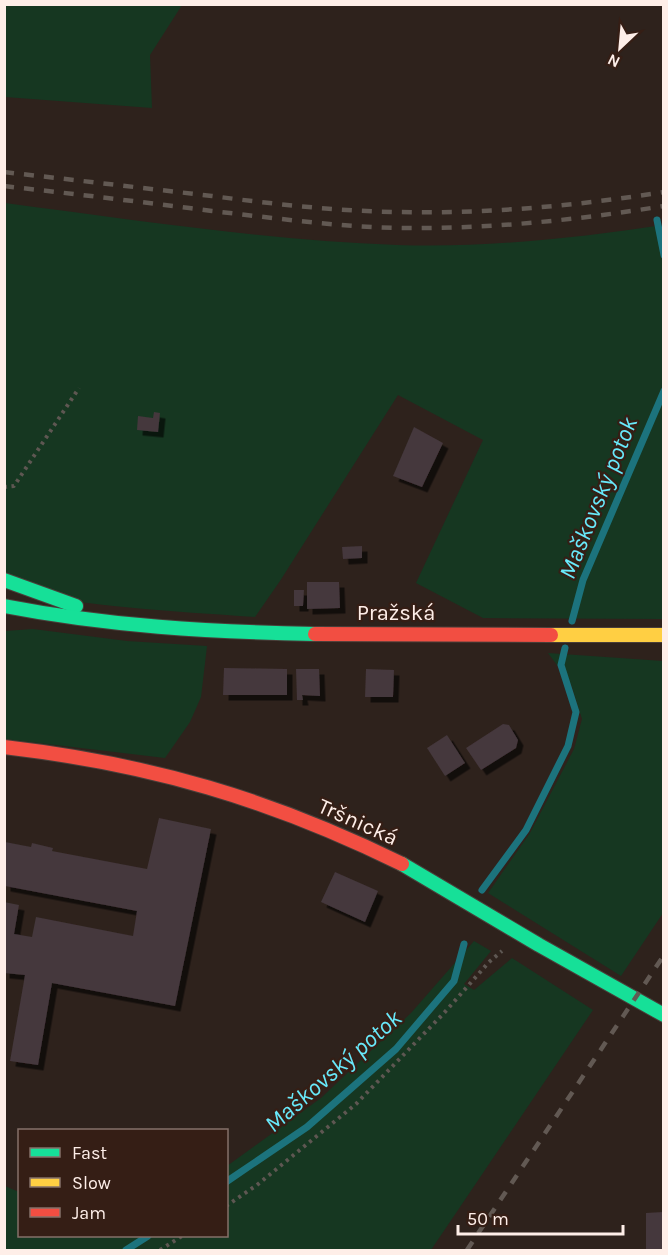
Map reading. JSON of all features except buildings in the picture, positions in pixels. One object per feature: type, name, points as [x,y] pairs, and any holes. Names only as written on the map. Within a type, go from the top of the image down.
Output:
[{"type":"street","name":"Pražská","points":[[4,580],[129,625]]},
{"type":"street","name":"Pražská","points":[[4,606],[36,613],[129,625],[255,633],[663,635]]},
{"type":"street","name":"Tršnická","points":[[4,747],[129,765],[217,790],[279,811],[343,837],[408,868],[663,1015]]},
{"type":"path","points":[[4,487],[14,486],[79,388]]},
{"type":"path","points":[[228,1205],[257,1185],[356,1104],[489,962],[521,935]]},
{"type":"path","points":[[160,1251],[181,1237]]},
{"type":"green space","points":[[5,4],[182,5],[150,55],[152,108],[5,97]]},
{"type":"green space","points":[[5,203],[250,234],[397,245],[464,245],[531,241],[663,225],[663,619],[483,618],[416,583],[483,440],[398,395],[255,617],[98,604],[5,589]]},
{"type":"green space","points":[[33,629],[127,641],[207,646],[201,697],[190,722],[165,758],[5,739],[5,631]]},
{"type":"green space","points":[[548,653],[663,661],[663,913],[621,976],[488,893],[530,833],[574,749],[582,719],[571,684]]},
{"type":"green space","points":[[474,941],[491,951],[464,984],[474,990],[512,958],[593,1010],[431,1250],[5,1250],[5,1186],[18,1192],[18,1237],[228,1237],[228,1165],[321,1098],[411,1013]]},
{"type":"waterway","name":"Maškovský potok","points":[[657,220],[664,255]]},
{"type":"waterway","name":"Maškovský potok","points":[[572,621],[583,580],[664,391]]},
{"type":"waterway","name":"Maškovský potok","points":[[482,890],[526,830],[568,746],[576,712],[561,665],[565,648]]},
{"type":"waterway","name":"Maškovský potok","points":[[228,1181],[307,1127],[396,1049],[454,981],[464,944]]},
{"type":"waterway","name":"Maškovský potok","points":[[126,1250],[146,1237]]},
{"type":"railway","points":[[4,172],[327,209],[374,211],[497,210],[564,205],[664,192]]},
{"type":"railway","points":[[4,186],[307,222],[402,228],[533,223],[664,206]]},
{"type":"railway","points":[[467,1250],[664,955]]},
{"type":"traffic: fast","points":[[4,580],[76,606]]},
{"type":"traffic: fast","points":[[4,606],[81,619],[159,627],[315,634]]},
{"type":"traffic: fast","points":[[402,864],[664,1015]]},
{"type":"traffic: slow","points":[[551,635],[664,635]]},
{"type":"traffic: jam","points":[[315,634],[551,635]]},
{"type":"traffic: jam","points":[[4,747],[109,763],[208,788],[305,821],[402,864]]}]
